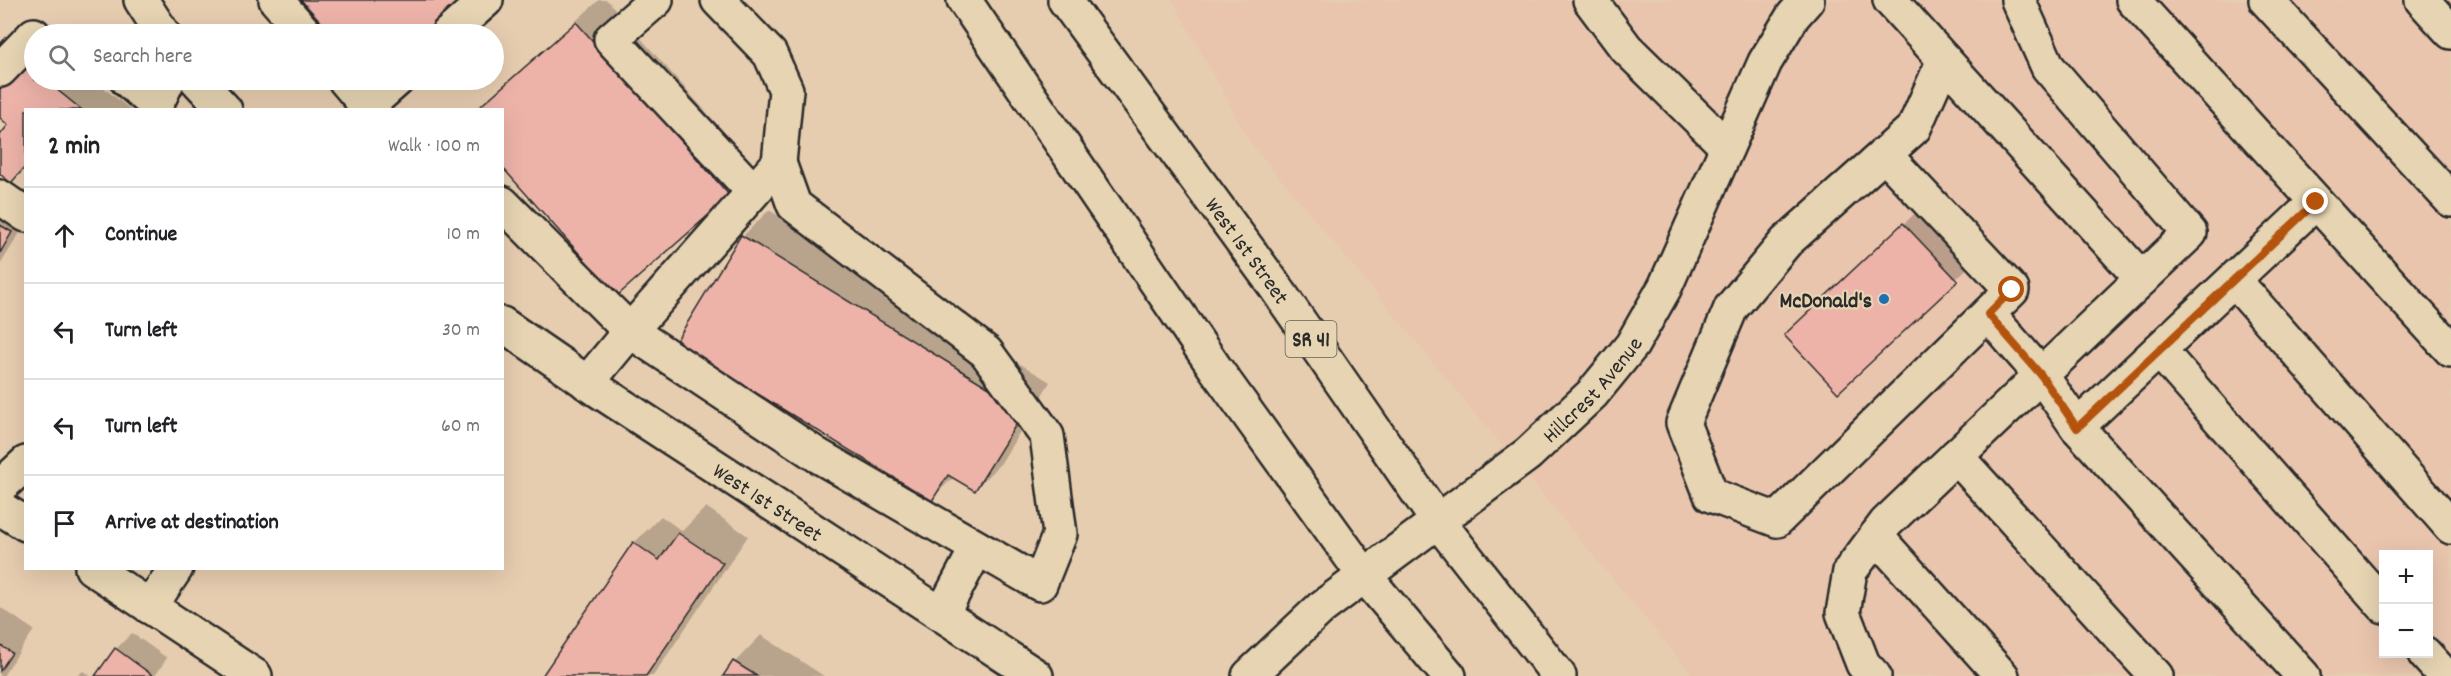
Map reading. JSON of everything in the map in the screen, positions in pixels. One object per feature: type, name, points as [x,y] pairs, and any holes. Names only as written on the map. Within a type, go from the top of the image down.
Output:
[{"type":"street","points":[[141,0],[157,24]]},
{"type":"street","points":[[276,0],[297,24]]},
{"type":"street","points":[[458,24],[486,0]]},
{"type":"street","points":[[656,0],[611,39],[753,191]]},
{"type":"street","points":[[504,204],[630,331],[817,455],[1040,584],[1060,534],[1047,436],[986,352],[794,205],[778,163],[786,90],[770,54],[718,0]]},
{"type":"street","points":[[964,0],[1215,368],[1364,575],[1449,676]]},
{"type":"street","name":"West 1st Street","points":[[1065,0],[1272,282],[1437,520],[1558,676]]},
{"type":"street","name":"Hillcrest Avenue","points":[[1249,676],[1321,608],[1528,454],[1592,394],[1632,345],[1665,287],[1765,62],[1793,16],[1807,0]]},
{"type":"street","points":[[1890,0],[2142,279]]},
{"type":"street","points":[[1874,676],[1863,664],[1843,613],[1850,571],[1886,523],[2190,233],[2048,67],[2018,0]]},
{"type":"street","points":[[2133,0],[2451,350]]},
{"type":"street","points":[[2266,0],[2451,200]]},
{"type":"street","points":[[2422,0],[2451,32]]},
{"type":"street","points":[[1598,3],[1626,48],[1727,147]]},
{"type":"street","points":[[0,70],[24,46]]},
{"type":"street","points":[[1884,154],[2012,290],[1778,520],[1711,495],[1683,423],[1731,308],[1786,242],[1884,154],[1914,128],[1944,60]]},
{"type":"street","points":[[145,90],[159,98]]},
{"type":"street","points":[[352,90],[365,108],[386,90]]},
{"type":"street","points":[[587,383],[778,163]]},
{"type":"street","points":[[0,197],[24,214]]},
{"type":"street","points":[[2077,428],[2316,202]]},
{"type":"street","points":[[2234,280],[2451,527]]},
{"type":"street","points":[[1988,314],[2041,375],[2077,428],[2303,676]]},
{"type":"street","name":"West 1st Street","points":[[504,325],[587,383],[1036,676]]},
{"type":"street","points":[[2159,350],[2382,604]]},
{"type":"street","points":[[1956,456],[2156,676]]},
{"type":"street","points":[[0,487],[24,465]]},
{"type":"street","points":[[0,508],[24,524]]},
{"type":"street","points":[[1876,536],[2002,676]]},
{"type":"street","points":[[942,614],[977,548]]},
{"type":"street","points":[[95,570],[255,676]]},
{"type":"street","points":[[150,607],[175,570]]},
{"type":"street","points":[[2429,658],[2445,676]]},
{"type":"shaded area","points":[[1172,0],[2451,0],[2451,676],[1693,676],[1250,142]]},
{"type":"building","points":[[301,0],[471,0],[444,24],[323,24]]},
{"type":"building","points":[[576,22],[730,196],[617,296],[504,169],[504,108],[478,108],[499,90],[504,90],[504,85]]},
{"type":"building","points":[[21,60],[24,63],[24,90],[57,90],[80,108],[24,108],[24,168],[11,183],[0,174],[0,135],[8,125],[0,118],[0,85]]},
{"type":"building","points":[[1903,223],[1958,281],[1838,393],[1784,335]]},
{"type":"building","points":[[0,225],[12,232],[0,253]]},
{"type":"building","points":[[741,235],[1025,410],[975,491],[948,475],[932,501],[675,343]]},
{"type":"building","points":[[678,533],[723,563],[646,676],[542,676],[633,542],[659,560]]},
{"type":"building","points":[[0,645],[12,653],[0,671]]},
{"type":"building","points":[[115,648],[152,675],[152,676],[95,676]]},
{"type":"building","points":[[733,661],[757,676],[723,676]]},
{"type":"place","name":"McDonald's","points":[[1884,299]]},
{"type":"route","points":[[2012,290],[1988,314],[2041,375],[2077,428],[2316,202]]}]
